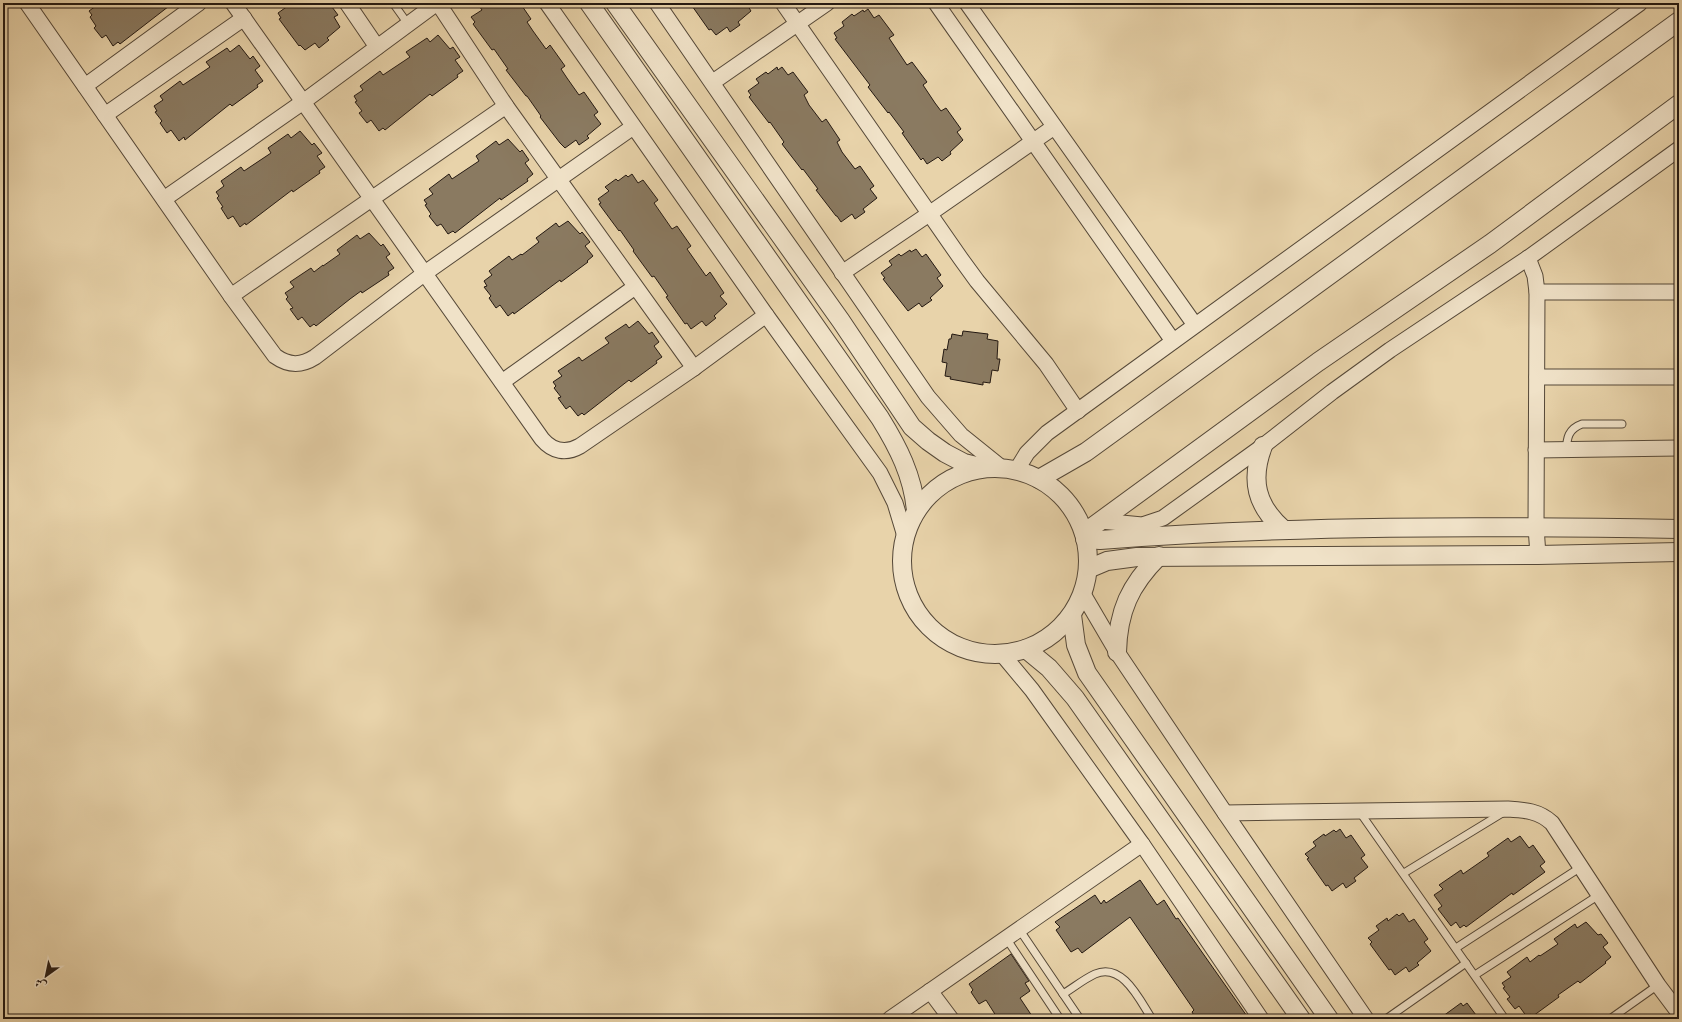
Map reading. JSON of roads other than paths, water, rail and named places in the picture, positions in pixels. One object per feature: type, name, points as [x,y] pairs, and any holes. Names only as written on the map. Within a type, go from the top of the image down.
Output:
[{"type":"street","points":[[86,86],[199,3]]},
{"type":"street","points":[[233,3],[547,445],[553,449],[567,451],[580,446],[694,368],[766,315]]},
{"type":"street","points":[[348,3],[377,47]]},
{"type":"street","points":[[164,199],[303,102],[437,3],[506,106],[694,368]]},
{"type":"street","points":[[547,3],[766,315],[880,473],[895,503],[905,536]]},
{"type":"street","points":[[589,3],[880,418],[903,458],[911,480],[916,511]]},
{"type":"street","points":[[615,3],[841,321],[912,426],[928,441],[945,453],[964,462],[984,468],[1009,469],[1039,479],[1059,493],[1074,512],[1085,536],[1088,554],[1088,569],[1083,594],[1072,615],[1059,629],[1044,641],[1026,649],[1002,654],[977,653],[953,644],[932,630],[916,610],[905,587],[902,561],[905,536],[916,511],[929,495],[945,482],[964,473],[984,468]]},
{"type":"street","points":[[657,3],[938,410],[961,435],[1009,469]]},
{"type":"street","points":[[783,3],[977,281],[1046,364],[1078,411]]},
{"type":"street","points":[[712,82],[827,3]]},
{"type":"street","points":[[936,3],[1173,341]]},
{"type":"street","points":[[967,3],[1195,325]]},
{"type":"street","points":[[1009,469],[1040,439],[1640,3]]},
{"type":"street","points":[[32,5],[105,115],[231,296],[276,356],[291,364],[300,364],[315,357],[425,273],[558,178],[633,127]]},
{"type":"street","points":[[105,115],[244,18]]},
{"type":"street","points":[[1039,479],[1086,452],[1679,21]]},
{"type":"street","points":[[1085,536],[1101,521],[1318,362],[1490,244],[1679,104]]},
{"type":"street","points":[[231,296],[506,106]]},
{"type":"street","points":[[842,273],[1054,127]]},
{"type":"street","points":[[1101,521],[1142,525],[1163,518],[1263,446],[1332,392],[1390,350],[1528,258],[1679,149]]},
{"type":"street","points":[[1528,258],[1535,276],[1537,292],[1536,527],[1538,555]]},
{"type":"street","points":[[502,382],[635,287]]},
{"type":"street","points":[[1537,292],[1679,292]]},
{"type":"street","points":[[1537,377],[1679,378]]},
{"type":"street","points":[[1263,446],[1258,458],[1256,472],[1258,492],[1266,510],[1274,521],[1284,530]]},
{"type":"street","points":[[1536,450],[1566,451],[1679,448]]},
{"type":"street","points":[[1085,536],[1100,540],[1284,530],[1536,527],[1679,529]]},
{"type":"street","points":[[1088,569],[1106,561],[1123,558],[1158,556],[1538,555],[1679,552]]},
{"type":"street","points":[[1117,652],[1120,622],[1126,599],[1135,583],[1158,556]]},
{"type":"street","points":[[1083,594],[1117,652],[1366,1019]]},
{"type":"street","points":[[1072,615],[1076,645],[1087,673],[1330,1019]]},
{"type":"street","points":[[1026,649],[1049,668],[1074,698],[1301,1019]]},
{"type":"street","points":[[1002,654],[1032,690],[1142,844],[1261,1019]]},
{"type":"street","points":[[1225,813],[1508,809],[1533,811],[1547,818],[1552,823],[1658,985],[1679,1013]]},
{"type":"street","points":[[890,1019],[1142,844]]},
{"type":"street","points":[[930,991],[951,1019]]},
{"type":"lane","points":[[393,3],[408,24]]},
{"type":"lane","points":[[1566,451],[1567,437],[1569,433],[1577,426],[1582,424],[1622,424]]},
{"type":"lane","points":[[1404,873],[1508,809]]},
{"type":"lane","points":[[1359,811],[1404,873],[1505,1019]]},
{"type":"lane","points":[[1456,948],[1581,866]]},
{"type":"lane","points":[[1475,975],[1600,895]]},
{"type":"lane","points":[[1019,929],[1080,1019]]},
{"type":"lane","points":[[1006,938],[1060,1019]]},
{"type":"lane","points":[[1386,1019],[1466,963]]},
{"type":"lane","points":[[1063,994],[1096,974],[1111,973],[1119,975],[1125,980],[1152,1019]]},
{"type":"lane","points":[[1610,1019],[1658,985]]}]
